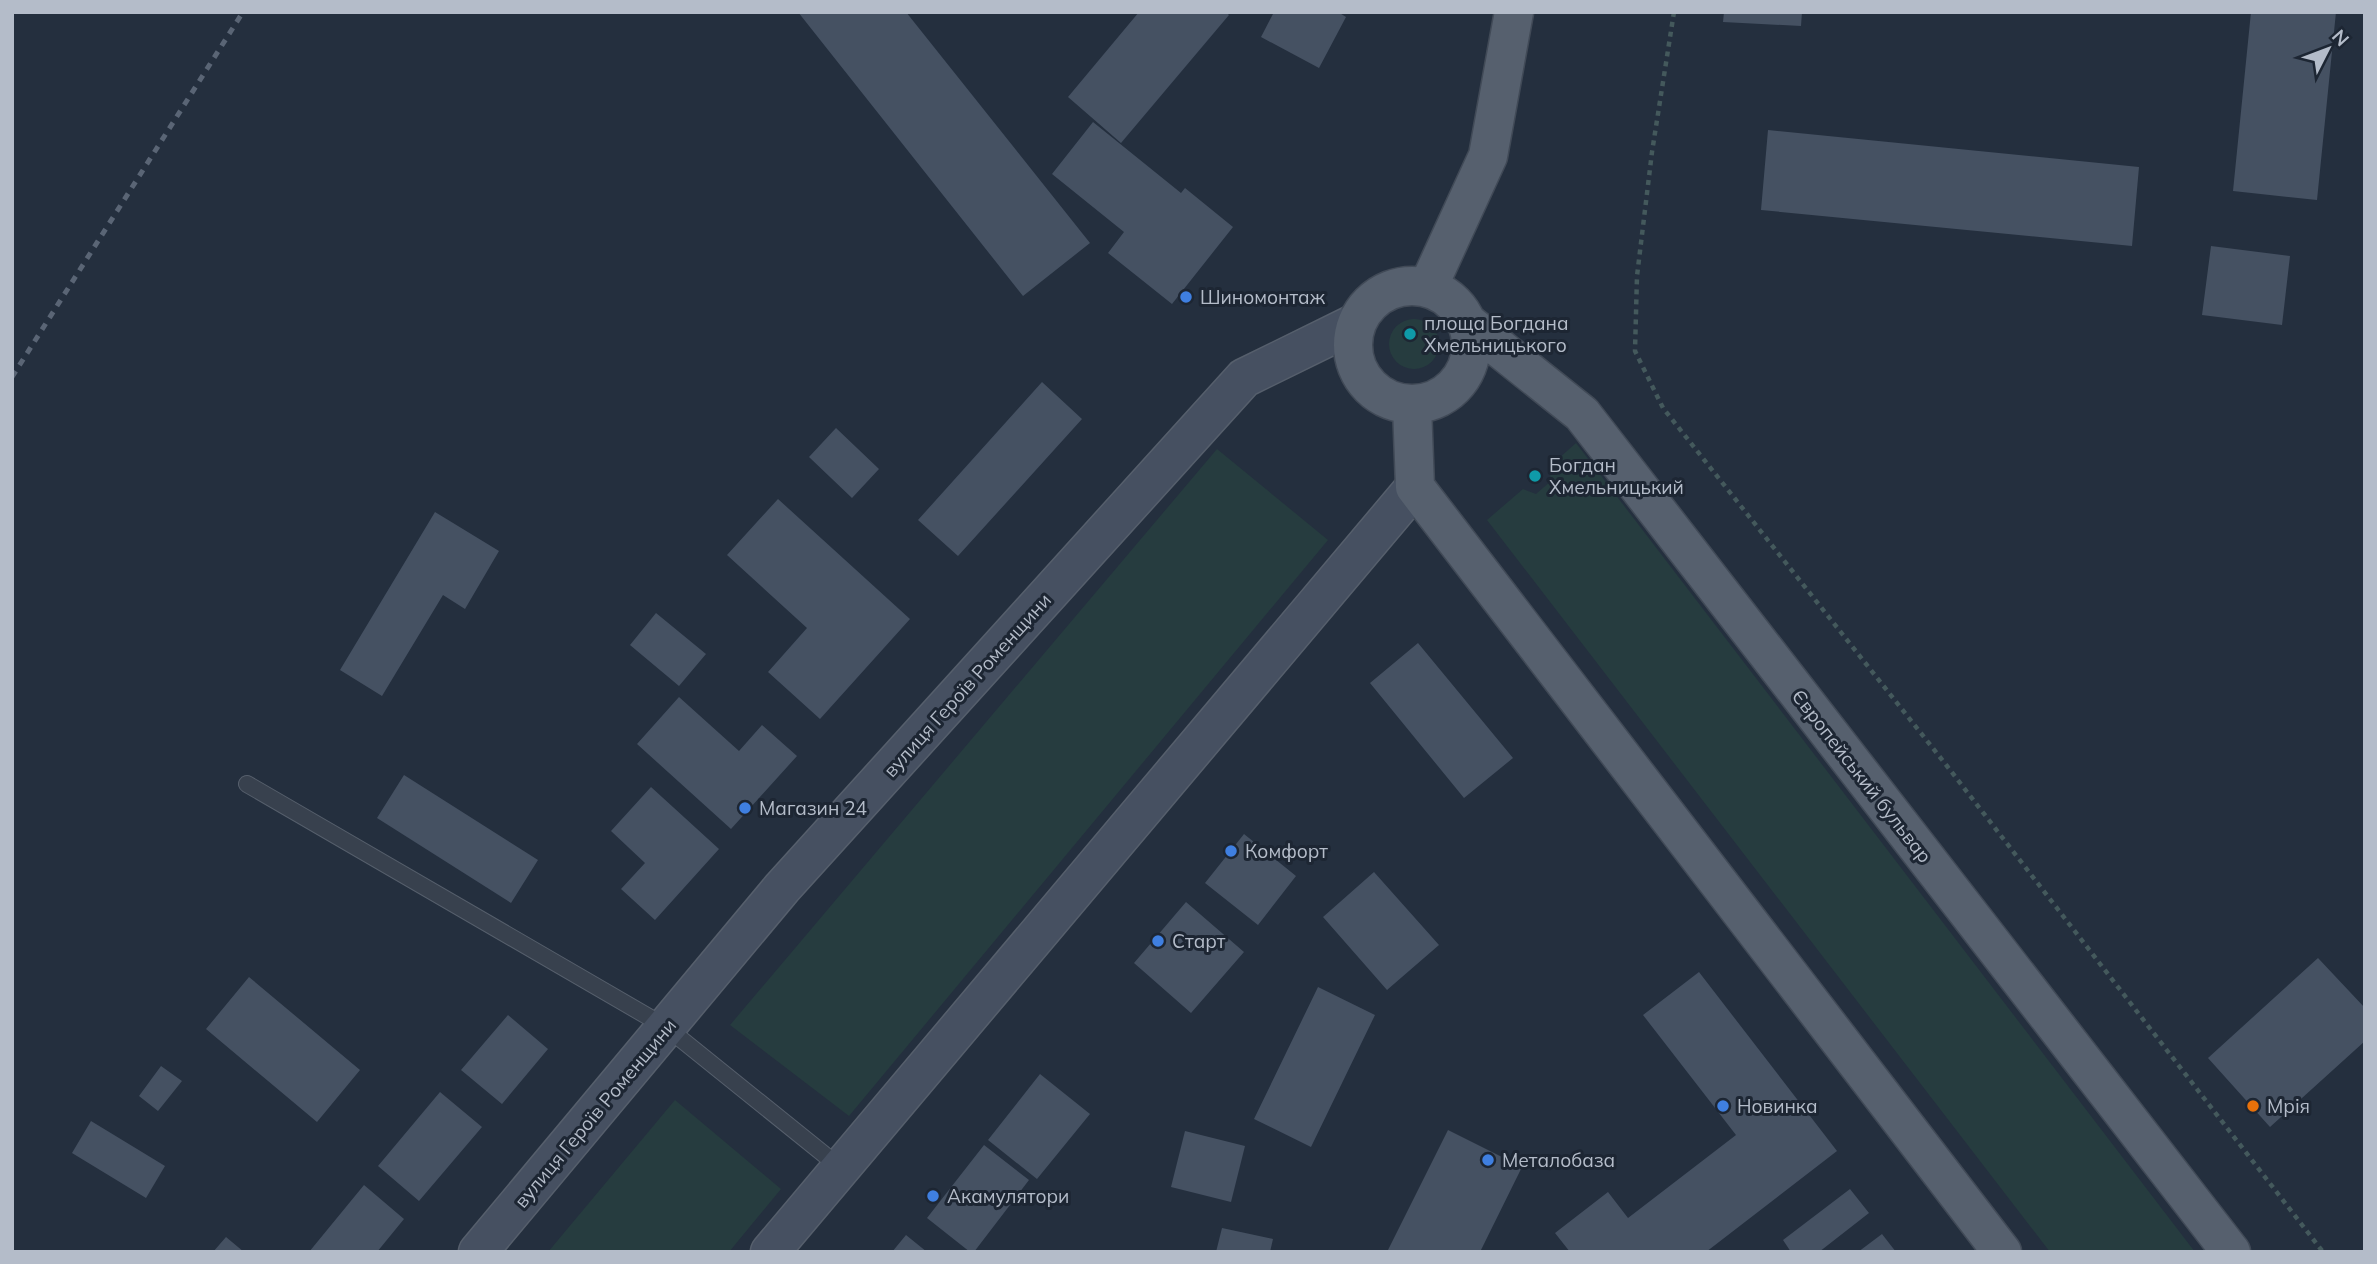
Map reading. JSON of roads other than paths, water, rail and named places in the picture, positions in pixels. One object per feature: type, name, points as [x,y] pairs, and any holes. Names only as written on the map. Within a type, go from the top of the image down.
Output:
[{"type":"main road","points":[[1427,287],[1488,156],[1514,12]]},
{"type":"main road","points":[[1399,286],[1427,287],[1453,301],[1469,324],[1473,353],[1462,381],[1440,399],[1412,406],[1383,399],[1362,379],[1352,352],[1356,323],[1373,299],[1399,286]]},
{"type":"main road","name":"Європейський бульвар","points":[[1469,324],[1582,414],[2231,1252]]},
{"type":"main road","points":[[1412,406],[1415,487],[2002,1252]]},
{"type":"street","name":"вулиця Героїв Роменщини","points":[[478,1252],[782,888],[1244,378],[1356,323]]},
{"type":"street","points":[[770,1252],[1415,487]]},
{"type":"lane","points":[[247,784],[666,1027],[841,1168]]},
{"type":"railway","points":[[12,377],[243,12]]},
{"type":"place","name":"Шиномонтаж","points":[[1186,297]]},
{"type":"place","name":"площа Богдана Хмельницького","points":[[1410,334]]},
{"type":"place","name":"Богдан Хмельницький","points":[[1535,476]]},
{"type":"place","name":"Магазин 24","points":[[745,808]]},
{"type":"place","name":"Комфорт","points":[[1231,851]]},
{"type":"place","name":"Старт","points":[[1158,941]]},
{"type":"place","name":"Новинка","points":[[1723,1106]]},
{"type":"place","name":"Мрія","points":[[2253,1106]]},
{"type":"place","name":"Металобаза","points":[[1488,1160]]},
{"type":"place","name":"Акамулятори","points":[[933,1196]]}]
